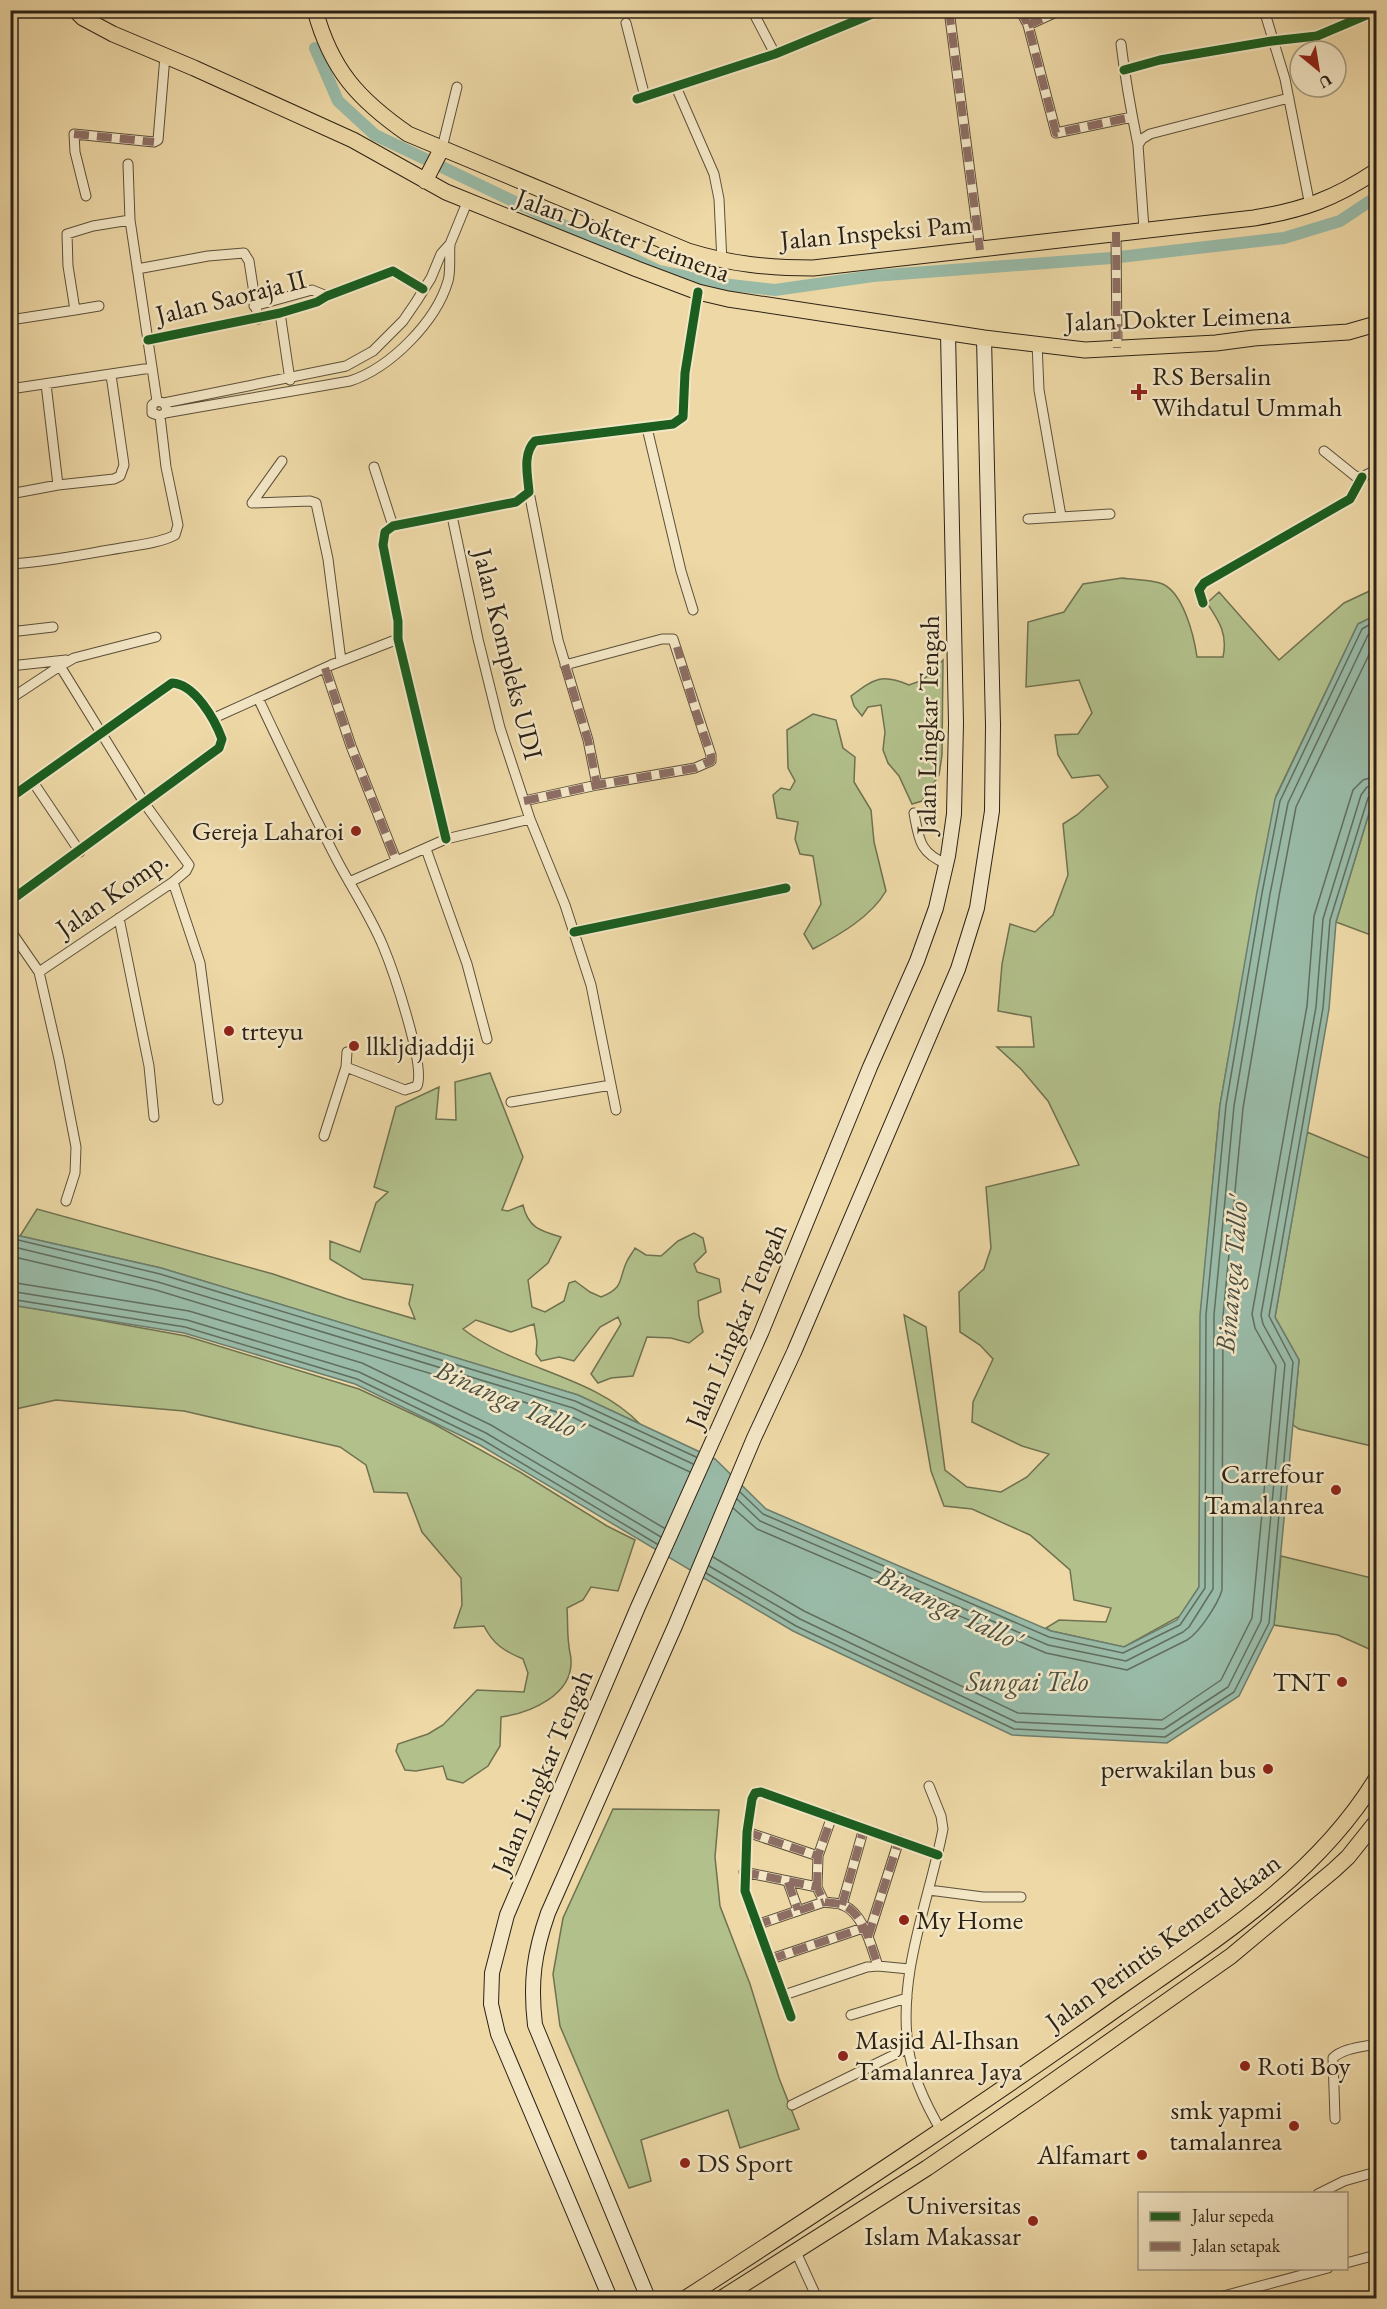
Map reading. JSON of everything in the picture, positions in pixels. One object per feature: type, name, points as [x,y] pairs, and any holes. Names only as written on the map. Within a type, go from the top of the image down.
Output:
[{"type":"main road","name":"Jalan Dokter Leimena","points":[[75,10],[83,18],[113,34],[353,140],[446,192],[698,292],[770,306],[948,333],[1085,350],[1216,343],[1254,338],[1348,332],[1377,324]]},
{"type":"main road","name":"Jalan Inspeksi Pam","points":[[315,10],[322,34],[334,61],[370,107],[408,134],[688,251],[722,262],[782,268],[813,268],[1254,218],[1310,206],[1340,194],[1377,171]]},
{"type":"main road","points":[[425,181],[442,148]]},
{"type":"main road","name":"Jalan Lingkar Tengah","points":[[610,2298],[498,2034],[491,2004],[492,1973],[507,1915],[638,1607],[761,1333],[870,1067],[917,961],[936,908],[954,814],[956,723],[948,333]]},
{"type":"main road","points":[[648,2298],[535,2025],[531,1996],[536,1946],[548,1913],[675,1626],[754,1438],[794,1352],[958,969],[977,908],[992,811],[984,338]]},
{"type":"main road","name":"Jalan Perintis Kemerdekaan","points":[[686,2298],[942,2132],[1207,1946],[1303,1870],[1341,1829],[1377,1779]]},
{"type":"main road","name":"Jalan Perintis Kemerdekaan","points":[[722,2298],[950,2153],[1231,1956],[1334,1870],[1377,1822]]},
{"type":"street","points":[[752,10],[775,54]]},
{"type":"street","points":[[626,23],[641,98],[775,54],[882,10]]},
{"type":"street","points":[[949,10],[981,250]]},
{"type":"street","points":[[1020,10],[1028,25],[1056,133],[1132,117]]},
{"type":"street","points":[[1028,25],[1061,10]]},
{"type":"street","points":[[1264,10],[1288,93]]},
{"type":"street","points":[[1124,70],[1160,60],[1272,41],[1317,36],[1377,11]]},
{"type":"street","points":[[1120,44],[1138,146],[1144,230]]},
{"type":"street","points":[[86,196],[75,152],[75,134],[154,142],[158,140],[165,56]]},
{"type":"street","points":[[442,148],[457,87]]},
{"type":"street","points":[[676,87],[718,188],[722,262]]},
{"type":"street","points":[[1138,146],[1142,139],[1150,134],[1288,98]]},
{"type":"street","points":[[1289,99],[1310,206]]},
{"type":"street","points":[[10,564],[39,562],[167,539],[176,532],[178,525],[166,467],[163,415],[167,409],[161,402],[152,368],[130,220],[128,164]]},
{"type":"street","points":[[450,244],[441,254],[431,278],[403,321],[373,351],[352,364],[161,402],[152,405],[153,415],[356,379],[390,358],[419,331],[435,308],[448,281],[450,244],[468,200]]},
{"type":"street","points":[[75,310],[68,266],[67,234],[93,226],[130,220]]},
{"type":"street","points":[[1116,232],[1118,348]]},
{"type":"street","points":[[137,269],[208,256],[244,253],[249,261],[254,306],[258,319]]},
{"type":"street","name":"Jalan Saoraja II","points":[[148,340],[280,314],[393,272],[423,289]]},
{"type":"street","name":"Jalan Saoraja II","points":[[254,306],[312,290],[327,296]]},
{"type":"street","points":[[597,785],[588,740],[558,640],[529,492],[527,454],[535,441],[673,424],[683,417],[685,374],[698,292]]},
{"type":"street","points":[[10,320],[99,306]]},
{"type":"street","points":[[280,314],[291,392]]},
{"type":"street","points":[[1037,343],[1039,390],[1061,516]]},
{"type":"street","points":[[352,364],[356,379]]},
{"type":"street","points":[[10,389],[152,368]]},
{"type":"street","points":[[10,494],[58,485],[114,479],[122,472],[122,450],[111,375]]},
{"type":"street","points":[[46,384],[58,485]]},
{"type":"street","points":[[647,428],[681,571],[693,609]]},
{"type":"street","points":[[1324,451],[1355,476],[1362,477],[1377,470]]},
{"type":"street","points":[[282,461],[252,502],[255,504],[310,501],[316,503],[328,559],[341,661]]},
{"type":"street","points":[[374,467],[393,526]]},
{"type":"street","points":[[1203,603],[1199,590],[1204,583],[1350,499],[1362,477]]},
{"type":"street","points":[[446,840],[398,639],[398,621],[383,545],[385,532],[393,526],[516,502],[529,492]]},
{"type":"street","points":[[1028,519],[1110,514]]},
{"type":"street","name":"Jalan Kompleks UDI","points":[[452,516],[478,639],[500,728],[530,819],[574,932],[591,985],[616,1110]]},
{"type":"street","points":[[10,609],[12,632],[53,627]]},
{"type":"street","points":[[10,666],[69,660],[156,637]]},
{"type":"street","points":[[214,718],[341,661],[398,639]]},
{"type":"street","points":[[524,801],[597,785],[695,768],[711,760],[673,639],[662,639],[565,665]]},
{"type":"street","points":[[10,699],[69,660]]},
{"type":"street","name":"Jalan Komp.","points":[[10,930],[39,972],[173,882],[186,871],[189,865],[145,804],[60,666]]},
{"type":"street","points":[[325,668],[351,746],[396,860]]},
{"type":"street","points":[[10,798],[172,683],[185,686],[214,718],[222,740],[220,746],[145,804]]},
{"type":"street","points":[[258,698],[349,882],[382,943],[391,966],[417,1061],[419,1082],[417,1086],[405,1090],[345,1066]]},
{"type":"street","points":[[33,782],[80,852]]},
{"type":"street","name":"Jalan Komp.","points":[[10,901],[145,804]]},
{"type":"street","points":[[914,813],[923,848],[931,857],[946,864]]},
{"type":"street","points":[[349,882],[446,840],[530,819]]},
{"type":"street","points":[[426,849],[467,964],[487,1040]]},
{"type":"street","points":[[173,882],[200,963],[218,1100]]},
{"type":"street","points":[[574,932],[786,888]]},
{"type":"street","points":[[118,918],[149,1066],[154,1117]]},
{"type":"street","points":[[39,972],[76,1147],[75,1173],[66,1201]]},
{"type":"street","points":[[324,1136],[347,1052]]},
{"type":"street","points":[[511,1102],[611,1085]]},
{"type":"street","points":[[929,1786],[943,1824],[938,1855],[909,1969],[908,2048],[929,2108],[942,2132]]},
{"type":"street","points":[[792,2017],[745,1891],[747,1832],[752,1799],[758,1792],[938,1855]]},
{"type":"street","points":[[824,1902],[817,1887],[818,1856],[832,1816]]},
{"type":"street","points":[[842,1905],[864,1828]]},
{"type":"street","points":[[747,1832],[818,1856]]},
{"type":"street","points":[[868,1938],[899,1840]]},
{"type":"street","points":[[744,1872],[817,1887]]},
{"type":"street","points":[[788,1882],[798,1910]]},
{"type":"street","points":[[929,1890],[975,1896],[1020,1897]]},
{"type":"street","points":[[756,1925],[824,1902],[842,1905],[856,1915],[868,1938],[878,1966]]},
{"type":"street","points":[[771,1959],[862,1928]]},
{"type":"street","points":[[784,1995],[857,1970],[878,1966],[909,1969]]},
{"type":"street","points":[[851,2015],[881,2004],[907,1998]]},
{"type":"street","points":[[1335,2119],[1334,2055],[1377,2044]]},
{"type":"street","points":[[792,2105],[908,2048]]},
{"type":"street","points":[[1320,2192],[1344,2181],[1377,2172]]},
{"type":"street","points":[[796,2252],[817,2298]]},
{"type":"street","points":[[1348,2264],[1377,2255]]},
{"type":"street","points":[[1216,2298],[1321,2270]]},
{"type":"green space","points":[[1122,578],[1151,581],[1168,587],[1186,615],[1197,657],[1223,657],[1223,635],[1219,622],[1207,603],[1219,592],[1279,660],[1344,603],[1376,588],[1376,615],[1358,624],[1276,796],[1220,1105],[1201,1311],[1199,1587],[1180,1616],[1124,1647],[1046,1628],[1059,1620],[1106,1622],[1111,1608],[1074,1600],[1070,1570],[1030,1535],[972,1509],[944,1506],[931,1471],[904,1315],[926,1327],[945,1470],[967,1487],[1001,1492],[1027,1477],[1049,1454],[1022,1446],[972,1422],[973,1402],[993,1359],[980,1345],[960,1332],[959,1292],[984,1269],[991,1248],[986,1187],[1079,1165],[1048,1101],[1021,1069],[997,1047],[1034,1047],[1031,1017],[998,1011],[1002,964],[1010,924],[1035,932],[1053,915],[1068,875],[1063,824],[1077,815],[1108,787],[1099,775],[1072,778],[1058,755],[1055,735],[1078,734],[1092,713],[1079,680],[1026,687],[1028,622],[1064,612],[1083,584]]},
{"type":"green space","points":[[943,660],[942,755],[939,775],[922,801],[912,804],[883,750],[885,732],[881,705],[868,707],[862,716],[854,706],[851,696],[866,685],[878,680],[891,679],[909,685],[923,680]]},
{"type":"green space","points":[[813,714],[836,720],[843,748],[855,757],[854,782],[871,810],[874,842],[886,891],[863,917],[813,949],[804,934],[821,904],[813,856],[800,854],[795,839],[798,822],[777,818],[773,795],[781,788],[790,790],[795,781],[788,768],[787,730]]},
{"type":"green space","points":[[1376,790],[1376,937],[1336,922]]},
{"type":"green space","points":[[490,1073],[523,1157],[502,1210],[508,1211],[523,1205],[532,1224],[561,1237],[548,1263],[528,1280],[532,1307],[545,1312],[564,1301],[569,1283],[575,1281],[601,1297],[614,1290],[620,1282],[627,1261],[635,1248],[646,1255],[661,1256],[678,1241],[694,1233],[703,1238],[706,1252],[694,1264],[697,1272],[719,1279],[721,1292],[698,1301],[703,1332],[689,1343],[671,1338],[647,1337],[633,1376],[611,1378],[598,1383],[591,1374],[621,1324],[618,1317],[600,1327],[574,1361],[559,1357],[541,1361],[536,1354],[534,1324],[511,1332],[476,1320],[463,1329],[506,1354],[600,1394],[640,1424],[578,1395],[161,1268],[20,1236],[37,1209],[273,1274],[415,1319],[409,1304],[413,1285],[363,1279],[330,1259],[330,1241],[360,1252],[376,1203],[388,1192],[374,1187],[396,1107],[439,1087],[436,1119],[456,1120],[455,1082]]},
{"type":"green space","points":[[1307,1132],[1376,1161],[1376,1447],[1299,1429],[1293,1425],[1299,1360],[1275,1317]]},
{"type":"green space","points":[[10,1304],[186,1336],[359,1389],[434,1424],[520,1472],[607,1526],[635,1540],[618,1591],[591,1587],[583,1600],[567,1608],[571,1660],[570,1672],[565,1683],[548,1700],[524,1711],[501,1717],[500,1746],[488,1766],[463,1783],[447,1779],[443,1766],[416,1771],[405,1770],[396,1751],[398,1744],[428,1734],[443,1725],[477,1690],[524,1692],[528,1673],[523,1659],[500,1646],[491,1638],[484,1626],[454,1628],[462,1605],[461,1578],[422,1532],[407,1493],[374,1492],[366,1465],[340,1447],[184,1411],[56,1400],[11,1410]]},
{"type":"green space","points":[[1281,1556],[1376,1579],[1376,1652],[1338,1635],[1274,1625]]},
{"type":"green space","points":[[613,1809],[719,1810],[715,1857],[720,1906],[750,1984],[779,2078],[799,2129],[740,2148],[728,2110],[641,2140],[651,2181],[629,2188],[560,2026],[553,1974],[563,1918]]},
{"type":"water","name":"Sungai Telo","points":[[1376,615],[1376,790],[1336,922],[1329,1009],[1275,1317],[1299,1360],[1274,1625],[1239,1696],[1167,1743],[1012,1735],[793,1631],[480,1445],[355,1384],[184,1333],[11,1305],[10,1232],[161,1268],[578,1395],[715,1459],[766,1509],[1051,1631],[1124,1647],[1177,1620],[1199,1587],[1200,1315],[1220,1105],[1257,892],[1275,799],[1358,624]]},
{"type":"waterway","points":[[315,48],[338,101],[375,135],[659,271],[722,284],[775,290],[873,276],[1111,258],[1284,238],[1340,221],[1376,197]]},
{"type":"marked path","points":[[949,10],[980,250]]},
{"type":"marked path","points":[[1020,10],[1028,25],[1056,133],[1132,117]]},
{"type":"marked path","points":[[1028,25],[1061,10]]},
{"type":"marked path","points":[[74,134],[154,142]]},
{"type":"marked path","points":[[1116,232],[1117,348]]},
{"type":"marked path","points":[[524,801],[597,785],[695,768],[711,761],[677,647]]},
{"type":"marked path","points":[[565,665],[588,740],[597,785]]},
{"type":"marked path","points":[[325,668],[351,746],[396,860]]},
{"type":"marked path","points":[[817,1887],[818,1856],[832,1816]]},
{"type":"marked path","points":[[842,1905],[864,1828]]},
{"type":"marked path","points":[[747,1832],[818,1856]]},
{"type":"marked path","points":[[868,1937],[899,1840]]},
{"type":"marked path","points":[[744,1872],[817,1887],[824,1902],[841,1904],[850,1909],[866,1931],[878,1966]]},
{"type":"marked path","points":[[788,1882],[798,1910]]},
{"type":"marked path","points":[[756,1925],[824,1902]]},
{"type":"marked path","points":[[771,1959],[863,1928]]},
{"type":"cycle path","points":[[637,99],[775,54],[882,10]]},
{"type":"cycle path","points":[[1124,70],[1160,60],[1272,41],[1317,36],[1376,11]]},
{"type":"cycle path","points":[[148,340],[280,313],[317,302],[393,271],[423,289]]},
{"type":"cycle path","points":[[446,839],[398,639],[398,621],[383,545],[385,532],[393,526],[516,502],[529,492],[527,459],[528,452],[535,441],[673,424],[683,417],[685,373],[698,292]]},
{"type":"cycle path","points":[[1203,603],[1199,590],[1204,583],[1350,499],[1362,477]]},
{"type":"cycle path","points":[[10,798],[172,683],[180,685],[196,696],[209,713],[222,739],[219,748],[10,901]]},
{"type":"cycle path","points":[[574,932],[786,888]]},
{"type":"cycle path","points":[[791,2017],[745,1891],[747,1832],[755,1793],[761,1792],[938,1855]]},
{"type":"place","name":"RS Bersalin Wihdatul Ummah","points":[[1139,392]]},
{"type":"place","name":"Gereja Laharoi","points":[[356,831]]},
{"type":"place","name":"trteyu","points":[[229,1031]]},
{"type":"place","name":"llkljdjaddji","points":[[354,1046]]},
{"type":"place","name":"Carrefour Tamalanrea","points":[[1336,1490]]},
{"type":"place","name":"TNT","points":[[1342,1682]]},
{"type":"place","name":"perwakilan bus","points":[[1268,1769]]},
{"type":"place","name":"My Home","points":[[904,1920]]},
{"type":"place","name":"Masjid Al-Ihsan Tamalanrea Jaya","points":[[843,2056]]},
{"type":"place","name":"Roti Boy","points":[[1245,2066]]},
{"type":"place","name":"smk yapmi tamalanrea","points":[[1294,2126]]},
{"type":"place","name":"Alfamart","points":[[1142,2155]]},
{"type":"place","name":"DS Sport","points":[[685,2163]]},
{"type":"place","name":"Universitas Islam Makassar","points":[[1033,2221]]},
{"type":"water label","name":"Binanga Tallo'","points":[[1231,1274]]},
{"type":"water label","name":"Binanga Tallo'","points":[[509,1399]]},
{"type":"water label","name":"Binanga Tallo'","points":[[949,1607]]}]
